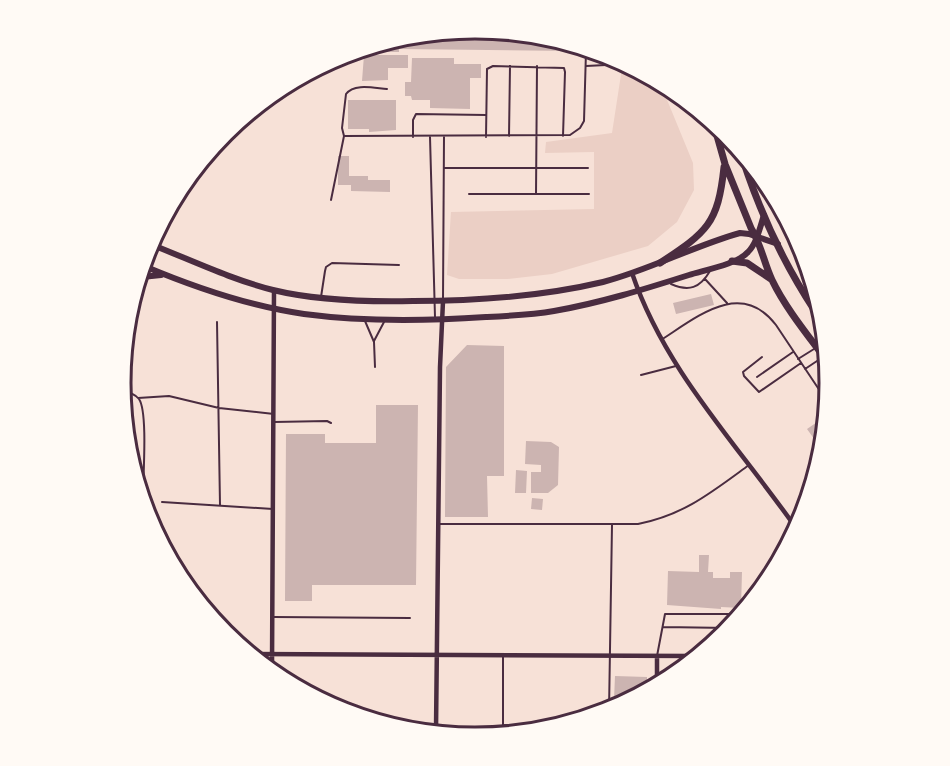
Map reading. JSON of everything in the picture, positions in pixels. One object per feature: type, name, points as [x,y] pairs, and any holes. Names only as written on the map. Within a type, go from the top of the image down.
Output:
[{"type":"main road","points":[[718,140],[724,164],[756,236],[772,280],[816,341]]},
{"type":"main road","points":[[660,263],[694,239],[711,220],[720,198],[724,164]]},
{"type":"main road","points":[[749,175],[764,215],[808,298]]},
{"type":"main road","points":[[732,261],[747,262],[772,280]]},
{"type":"street","points":[[150,269],[204,290],[273,309],[364,319],[439,320],[551,312],[638,291],[732,261],[749,252],[764,215]]},
{"type":"street","points":[[159,247],[217,272],[274,290],[358,301],[443,301],[539,294],[585,286],[632,273],[733,235],[744,233],[778,244]]},
{"type":"street","points":[[632,273],[661,340],[676,366],[718,426],[790,521]]},
{"type":"street","points":[[148,276],[164,274]]},
{"type":"street","points":[[272,660],[274,290]]},
{"type":"street","points":[[436,725],[439,320],[443,301]]},
{"type":"street","points":[[263,654],[684,656]]},
{"type":"street","points":[[657,656],[657,675]]},
{"type":"lane","points":[[344,136],[564,136],[576,132],[584,121],[586,57]]},
{"type":"lane","points":[[586,66],[606,65]]},
{"type":"lane","points":[[509,136],[510,66]]},
{"type":"lane","points":[[486,136],[488,67],[537,66],[560,67],[565,70],[564,136]]},
{"type":"lane","points":[[536,194],[537,66]]},
{"type":"lane","points":[[331,200],[344,136],[342,128],[348,91],[354,88],[387,88]]},
{"type":"lane","points":[[413,137],[413,120],[416,114],[486,115]]},
{"type":"lane","points":[[430,137],[435,301],[439,320]]},
{"type":"lane","points":[[443,301],[444,137]]},
{"type":"lane","points":[[444,168],[588,168]]},
{"type":"lane","points":[[469,194],[589,194]]},
{"type":"lane","points":[[321,297],[324,271],[332,263],[399,265]]},
{"type":"lane","points":[[667,282],[688,289],[695,288],[705,279],[711,268]]},
{"type":"lane","points":[[705,279],[727,303]]},
{"type":"lane","points":[[661,340],[700,315],[727,303],[738,303],[757,308],[770,316],[819,389]]},
{"type":"lane","points":[[364,319],[374,342]]},
{"type":"lane","points":[[375,367],[374,342],[385,319]]},
{"type":"lane","points":[[217,322],[220,505]]},
{"type":"lane","points":[[798,359],[817,347]]},
{"type":"lane","points":[[757,377],[793,352]]},
{"type":"lane","points":[[762,357],[743,372],[759,392],[801,363]]},
{"type":"lane","points":[[805,369],[818,361]]},
{"type":"lane","points":[[641,375],[676,366]]},
{"type":"lane","points":[[131,393],[138,398],[143,412],[143,472]]},
{"type":"lane","points":[[138,398],[169,396],[219,408],[274,414]]},
{"type":"lane","points":[[274,422],[327,421],[331,423]]},
{"type":"lane","points":[[438,524],[612,525],[660,520],[706,496],[749,465]]},
{"type":"lane","points":[[162,501],[273,509]]},
{"type":"lane","points":[[609,700],[612,525]]},
{"type":"lane","points":[[657,656],[664,616],[668,613],[730,614]]},
{"type":"lane","points":[[273,617],[410,618]]},
{"type":"lane","points":[[663,627],[716,628]]},
{"type":"lane","points":[[503,656],[503,725],[507,725]]},
{"type":"shaded area","points":[[621,72],[666,97],[693,163],[694,190],[677,222],[648,246],[552,274],[507,279],[459,279],[447,275],[451,212],[594,209],[594,152],[545,153],[546,142],[612,133]]},
{"type":"building","points":[[475,39],[520,42],[564,51],[399,49],[399,52],[382,52],[430,42]]},
{"type":"building","points":[[408,55],[408,68],[388,68],[388,80],[362,81],[364,57]]},
{"type":"building","points":[[412,58],[454,58],[454,64],[481,64],[481,78],[470,78],[470,109],[430,108],[430,100],[412,100],[411,96],[405,96],[405,82],[411,82]]},
{"type":"building","points":[[348,100],[396,100],[396,130],[369,132],[369,129],[348,129]]},
{"type":"building","points":[[338,156],[349,156],[349,176],[368,176],[368,180],[390,180],[390,192],[351,191],[351,185],[338,185]]},
{"type":"building","points":[[711,294],[714,305],[676,314],[673,303]]},
{"type":"building","points":[[467,345],[504,346],[504,476],[487,476],[488,517],[445,517],[446,367]]},
{"type":"building","points":[[376,405],[418,405],[416,585],[312,585],[312,601],[285,601],[286,434],[325,434],[325,443],[376,443]]},
{"type":"building","points":[[816,422],[814,439],[807,429]]},
{"type":"building","points":[[526,441],[551,442],[559,447],[558,485],[548,493],[531,493],[531,472],[541,472],[541,465],[525,464]]},
{"type":"building","points":[[516,470],[527,471],[526,493],[515,493]]},
{"type":"building","points":[[532,498],[543,499],[542,510],[531,509]]},
{"type":"building","points":[[699,555],[709,555],[708,572],[713,572],[713,578],[730,578],[730,572],[742,572],[741,601],[736,608],[721,607],[721,609],[667,605],[668,571],[699,572]]},
{"type":"building","points":[[615,676],[647,677],[647,681],[614,698]]}]
